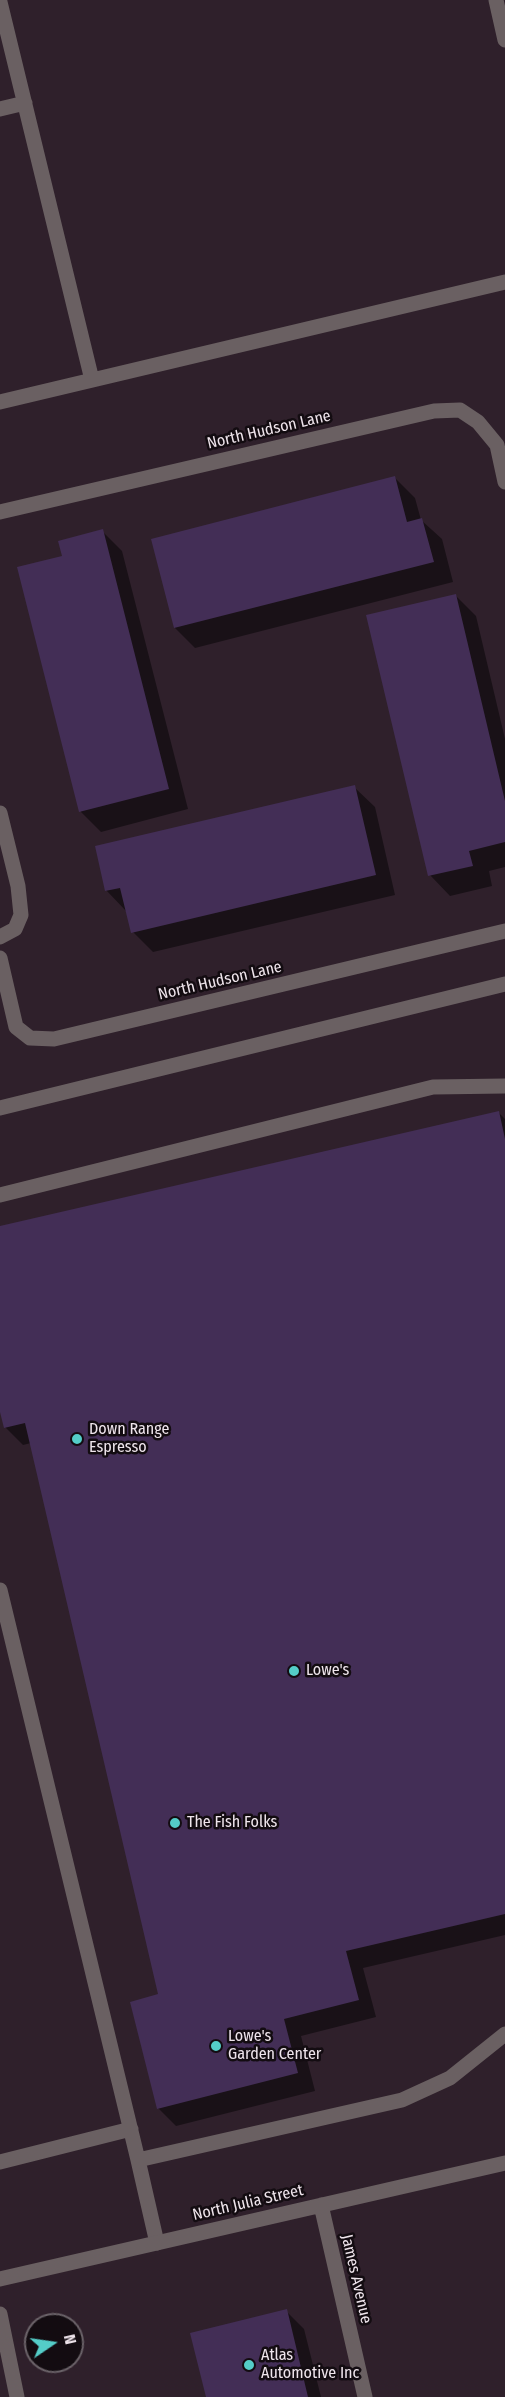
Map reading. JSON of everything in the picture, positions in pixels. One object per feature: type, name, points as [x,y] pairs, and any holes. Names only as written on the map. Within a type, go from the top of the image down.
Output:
[{"type":"street","points":[[496,0],[505,40]]},
{"type":"street","points":[[0,2],[92,380]]},
{"type":"street","points":[[0,109],[25,103]]},
{"type":"street","points":[[0,402],[505,282]]},
{"type":"street","name":"North Hudson Lane","points":[[0,512],[434,411],[459,410],[477,422],[497,445],[505,482]]},
{"type":"street","points":[[0,813],[18,886],[21,915],[15,928],[0,937]]},
{"type":"street","name":"North Hudson Lane","points":[[0,958],[16,1027],[30,1038],[54,1039],[505,931]]},
{"type":"street","points":[[0,1108],[505,984]]},
{"type":"street","points":[[0,1195],[433,1087],[505,1086]]},
{"type":"street","points":[[0,1590],[4,1626],[131,2129],[157,2243]]},
{"type":"street","points":[[138,2160],[402,2100],[450,2078],[505,2034]]},
{"type":"street","points":[[0,2162],[131,2129]]},
{"type":"street","name":"North Julia Street","points":[[0,2279],[505,2163]]},
{"type":"street","name":"James Avenue","points":[[321,2205],[365,2397]]},
{"type":"street","points":[[0,2314],[17,2397]]},
{"type":"building","points":[[395,476],[407,522],[422,518],[434,562],[174,628],[151,539]]},
{"type":"building","points":[[103,529],[169,789],[79,812],[17,567],[62,556],[58,541]]},
{"type":"building","points":[[456,594],[505,801],[505,842],[469,851],[473,866],[428,876],[366,615]]},
{"type":"building","points":[[355,785],[376,875],[131,933],[120,888],[105,891],[95,846]]},
{"type":"building","name":"Lowe's","points":[[499,1111],[505,1139],[505,1914],[346,1951],[359,2000],[284,2019],[298,2073],[157,2109],[130,2002],[158,1994],[25,1423],[4,1428],[0,1412],[0,1226]]},
{"type":"building","name":"Atlas Automotive Inc","points":[[287,2309],[308,2397],[206,2397],[190,2333]]},
{"type":"place","name":"Down Range Espresso","points":[[77,1439]]},
{"type":"place","name":"Lowe's","points":[[294,1671]]},
{"type":"place","name":"The Fish Folks","points":[[175,1823]]},
{"type":"place","name":"Lowe's Garden Center","points":[[216,2046]]},
{"type":"place","name":"Atlas Automotive Inc","points":[[249,2365]]}]
